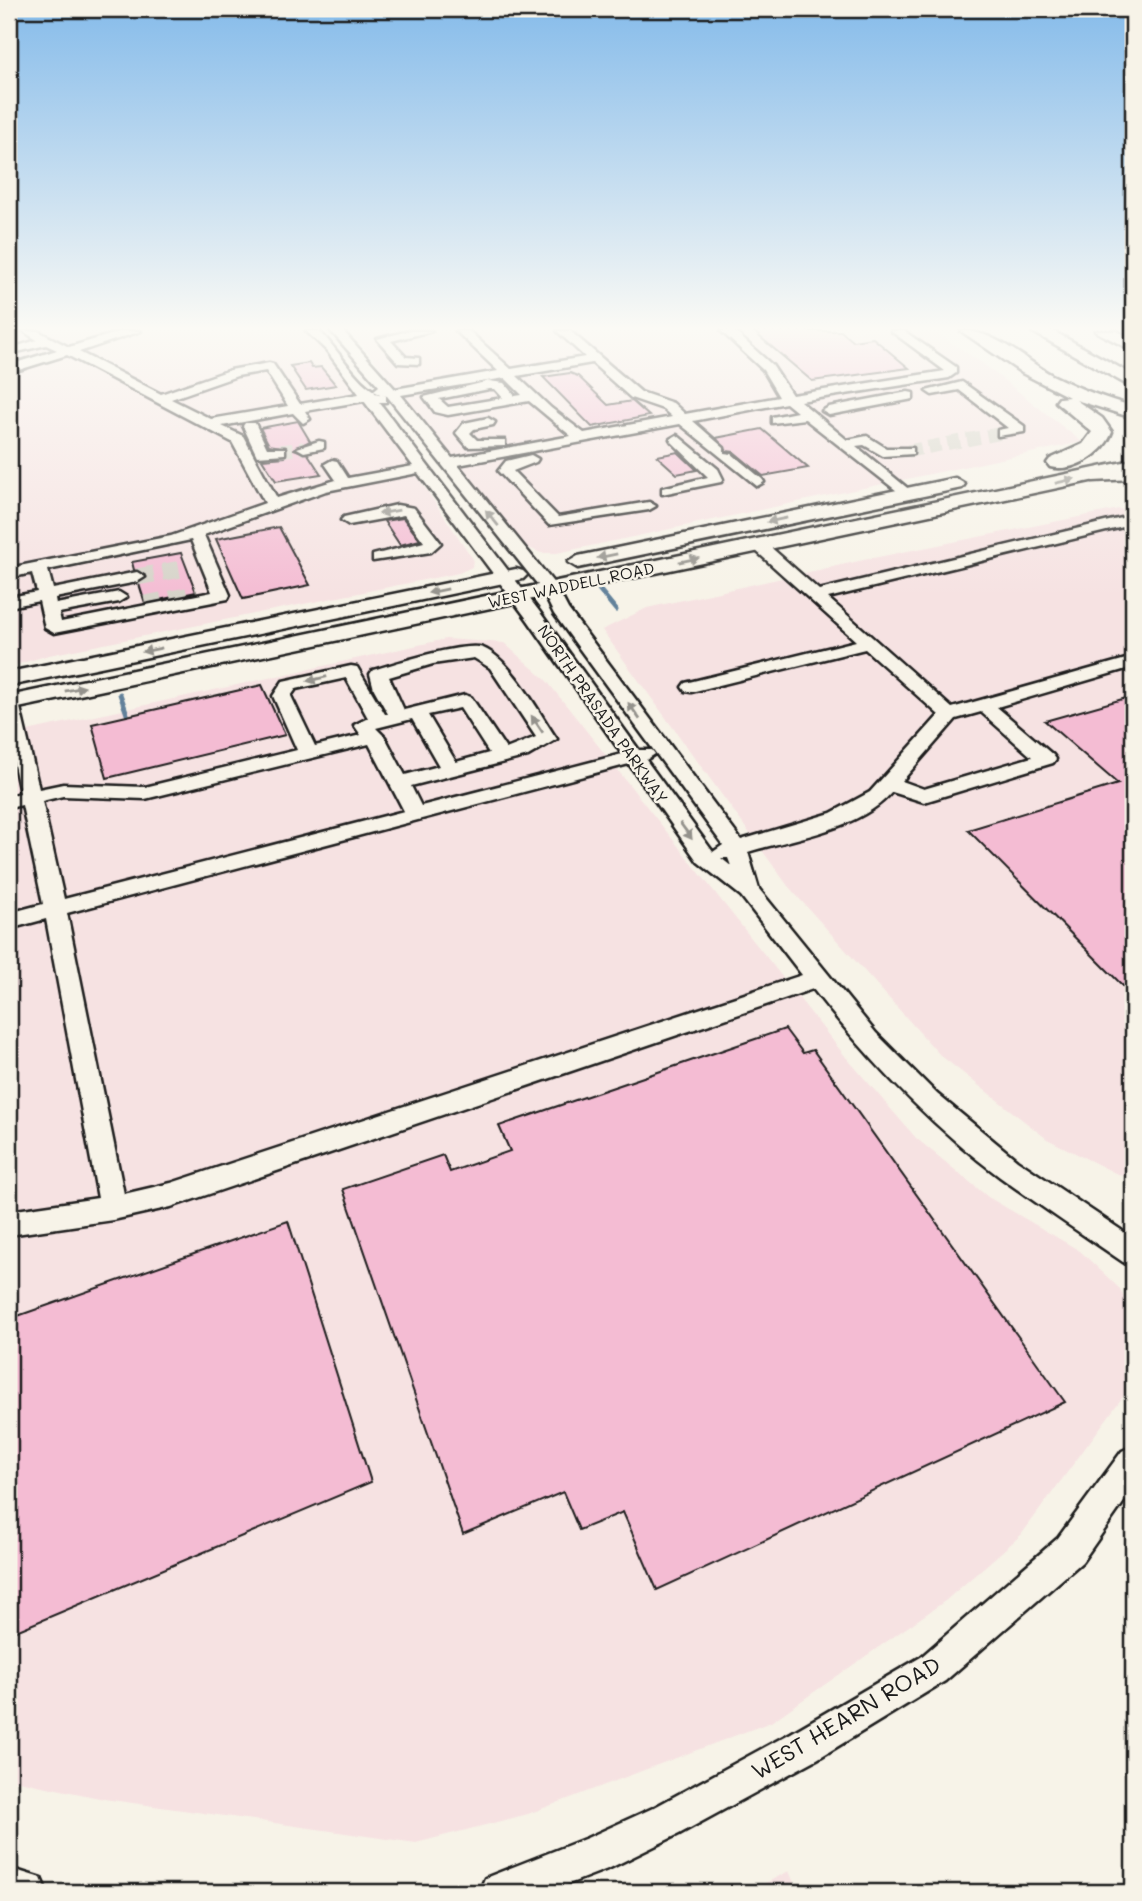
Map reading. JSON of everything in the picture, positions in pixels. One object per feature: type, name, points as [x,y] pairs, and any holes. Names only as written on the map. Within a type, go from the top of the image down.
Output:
[{"type":"highway","points":[[1057,463],[1089,450],[1101,440],[1102,432],[1092,420]]},
{"type":"highway","points":[[1093,475],[1133,473]]},
{"type":"main road","name":"WEST WADDELL ROAD","points":[[512,586],[536,571],[1133,447]]},
{"type":"main road","name":"WEST WADDELL ROAD","points":[[9,686],[512,586],[550,589],[1133,466]]},
{"type":"main road","points":[[768,544],[897,504],[906,500],[906,494]]},
{"type":"street","points":[[200,420],[238,439],[270,500],[275,504]]},
{"type":"street","points":[[208,424],[252,420]]},
{"type":"street","points":[[279,420],[249,426],[262,453],[280,451]]},
{"type":"street","name":"NORTH PRASADA PARKWAY","points":[[387,420],[512,586],[705,857],[749,891],[816,979],[867,1040],[928,1101],[1008,1168],[1133,1253]]},
{"type":"street","name":"NORTH PRASADA PARKWAY","points":[[413,420],[550,589],[560,610],[736,848],[749,891]]},
{"type":"street","points":[[558,420],[580,438]]},
{"type":"street","points":[[448,463],[674,420]]},
{"type":"street","points":[[685,420],[757,482]]},
{"type":"street","points":[[815,420],[906,494]]},
{"type":"street","points":[[839,420],[847,426]]},
{"type":"street","points":[[1003,433],[1018,429],[1006,420]]},
{"type":"street","points":[[488,422],[469,426],[463,433],[473,444],[580,438]]},
{"type":"street","points":[[580,438],[565,451],[516,460],[507,464],[501,472],[543,518],[556,526],[649,506]]},
{"type":"street","points":[[667,491],[716,479],[713,472],[677,439]]},
{"type":"street","points":[[846,444],[867,440],[883,452],[908,452]]},
{"type":"street","points":[[304,448],[319,445]]},
{"type":"street","points":[[332,464],[344,482]]},
{"type":"street","points":[[208,561],[190,576],[275,504],[344,482],[424,468]]},
{"type":"street","points":[[349,520],[397,510],[410,511],[433,542],[425,549],[379,558]]},
{"type":"street","points":[[816,596],[1126,522],[1133,527]]},
{"type":"street","points":[[768,544],[816,596],[949,715]]},
{"type":"street","points":[[46,593],[54,628],[222,595],[208,561]]},
{"type":"street","points":[[9,601],[208,561]]},
{"type":"street","points":[[9,573],[46,593],[139,585],[46,593]]},
{"type":"street","points":[[691,687],[869,643]]},
{"type":"street","points":[[400,783],[521,752],[547,740],[496,664],[477,652],[431,659],[379,674],[383,689],[408,715],[450,769]]},
{"type":"street","points":[[705,857],[838,818],[877,797],[949,715],[1133,662]]},
{"type":"street","points":[[309,754],[282,696],[289,685],[351,671],[372,728],[415,813]]},
{"type":"street","points":[[9,686],[19,799],[55,909],[113,1208]]},
{"type":"street","points":[[345,691],[372,728]]},
{"type":"street","points":[[19,799],[85,789],[145,793],[309,754],[408,715],[465,701],[501,756]]},
{"type":"street","points":[[890,782],[902,790],[925,796],[1046,759],[984,705]]},
{"type":"street","points":[[9,921],[662,750]]},
{"type":"street","points":[[9,1223],[113,1208],[171,1195],[816,979]]},
{"type":"street","name":"WEST HEARN ROAD","points":[[499,1892],[596,1854],[666,1822],[804,1746],[933,1669],[1070,1550],[1133,1462]]},
{"type":"street","points":[[9,1887],[27,1892]]},
{"type":"shaded area","points":[[9,420],[378,420],[473,559],[472,567],[459,573],[49,655],[9,667]]},
{"type":"shaded area","points":[[422,420],[1054,420],[1082,442],[557,553],[541,553],[524,546]]},
{"type":"shaded area","points":[[1119,509],[1133,512],[1133,1178],[1115,1173],[1047,1139],[940,1055],[788,886],[602,630],[647,608],[868,559]]},
{"type":"shaded area","points":[[446,639],[504,643],[546,680],[845,1056],[916,1138],[988,1197],[1080,1251],[1120,1289],[1133,1319],[1133,1383],[1021,1535],[945,1601],[771,1722],[528,1814],[416,1843],[104,1799],[9,1779],[9,735]]},
{"type":"shaded area","points":[[789,1871],[798,1892],[748,1892]]},
{"type":"building","points":[[585,420],[630,420],[592,427]]},
{"type":"building","points":[[298,421],[310,441],[294,449],[308,454],[321,474],[276,481],[262,459],[285,457],[288,448],[269,445],[260,428]]},
{"type":"building","points":[[762,429],[808,468],[763,476],[734,452],[727,451],[716,438]]},
{"type":"building","points":[[678,452],[697,470],[677,474],[657,456]]},
{"type":"building","points":[[403,518],[420,540],[400,545],[384,521]]},
{"type":"building","points":[[279,527],[310,585],[243,599],[216,539]]},
{"type":"building","points":[[181,553],[196,592],[145,603],[139,584],[147,576],[134,570],[132,562]]},
{"type":"building","points":[[262,685],[285,735],[107,778],[92,724]]},
{"type":"building","points":[[1133,696],[1133,996],[968,830],[1118,784],[1045,721]]},
{"type":"building","points":[[785,1029],[803,1053],[813,1050],[1065,1402],[657,1590],[623,1512],[579,1530],[563,1492],[463,1534],[343,1189],[443,1155],[450,1172],[510,1151],[499,1126]]},
{"type":"building","points":[[288,1221],[371,1482],[9,1634],[9,1319]]},
{"type":"waterway","points":[[598,588],[616,610]]},
{"type":"waterway","points":[[120,694],[127,714]]},
{"type":"tunnel","points":[[908,451],[1003,433]]},
{"type":"tunnel","points":[[280,451],[304,448]]},
{"type":"tunnel","points":[[137,577],[187,568]]},
{"type":"tunnel","points":[[145,604],[197,594]]}]
